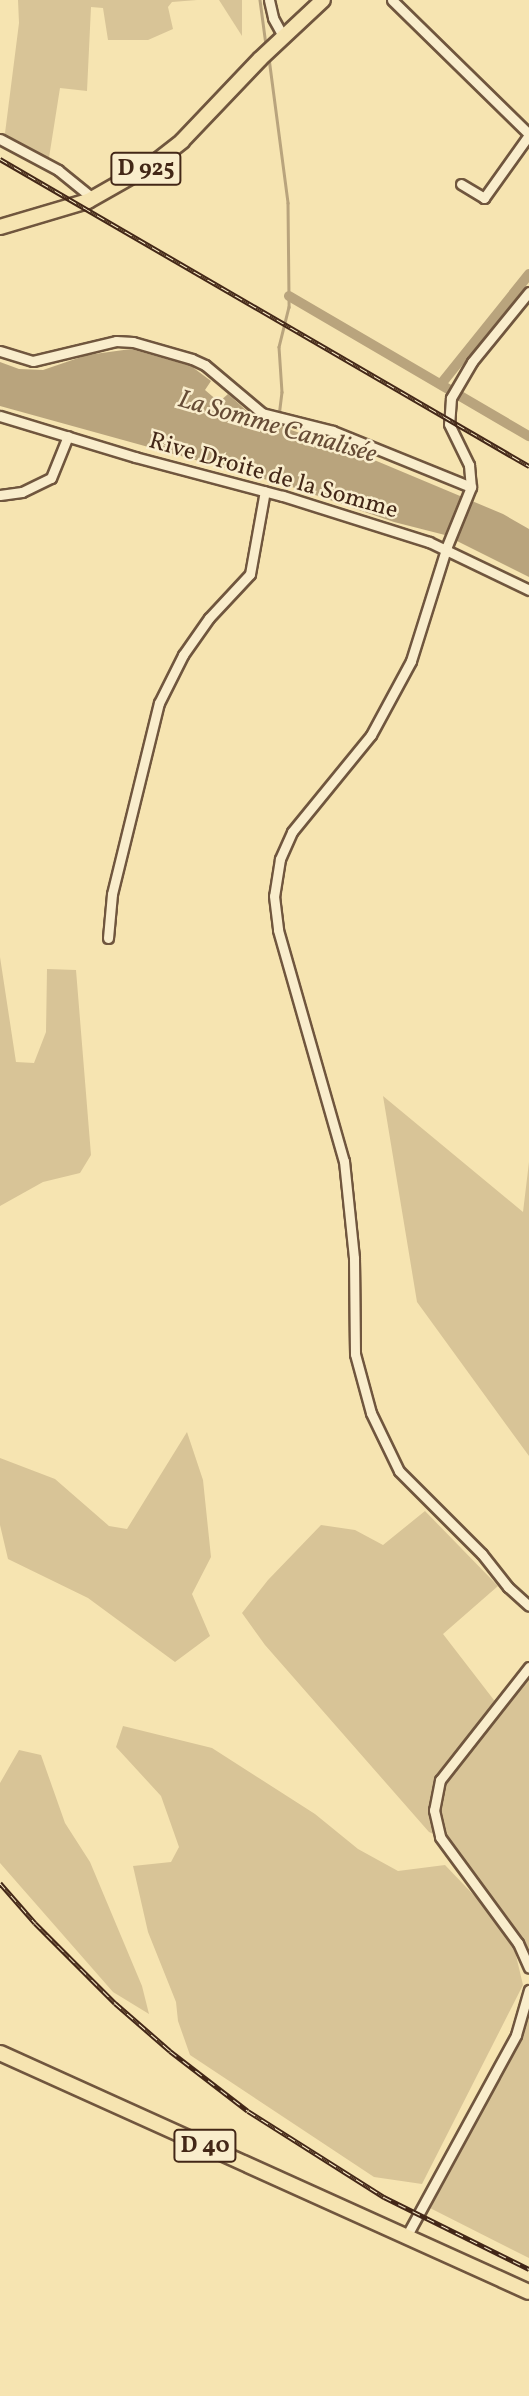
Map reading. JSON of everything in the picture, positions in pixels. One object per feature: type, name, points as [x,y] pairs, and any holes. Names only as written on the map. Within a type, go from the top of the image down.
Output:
[{"type":"main road","name":"D 925","points":[[0,227],[94,199],[126,182],[174,148],[278,41],[323,0]]},
{"type":"main road","name":"D 40","points":[[0,2053],[529,2292]]},
{"type":"street","points":[[269,0],[278,41]]},
{"type":"street","points":[[391,0],[529,134],[484,198],[461,184]]},
{"type":"street","points":[[0,139],[58,170],[94,199]]},
{"type":"street","points":[[529,292],[457,386],[451,398],[449,424],[469,465],[471,491],[446,548],[417,643],[371,735],[292,832],[280,859],[274,896],[275,916],[344,1161],[354,1258],[355,1354],[371,1413],[399,1471],[529,1606]]},
{"type":"street","points":[[0,351],[33,362],[104,342],[133,342],[205,365],[262,413],[333,432],[471,491]]},
{"type":"street","name":"Rive Droite de la Somme","points":[[0,416],[265,491],[446,548],[529,590]]},
{"type":"street","points":[[0,495],[22,492],[51,478],[68,436]]},
{"type":"street","points":[[108,939],[112,894],[159,703],[183,655],[209,618],[250,574],[254,566],[265,491]]},
{"type":"street","points":[[529,1667],[440,1780],[434,1810],[440,1837],[519,1942],[529,1968]]},
{"type":"street","points":[[408,2238],[516,2035],[529,1990]]},
{"type":"shaded area","points":[[18,0],[197,0],[172,2],[168,7],[173,29],[148,40],[108,40],[103,8],[91,7],[87,91],[60,88],[48,164],[4,141],[19,23]]},
{"type":"shaded area","points":[[219,0],[242,0],[242,36]]},
{"type":"shaded area","points":[[0,957],[16,1062],[34,1063],[46,1032],[47,969],[76,970],[91,1155],[80,1173],[43,1182],[0,1206]]},
{"type":"shaded area","points":[[383,1096],[523,1212],[529,1162],[529,1456],[417,1302]]},
{"type":"shaded area","points":[[187,1432],[203,1480],[211,1557],[192,1594],[210,1636],[175,1662],[88,1598],[8,1559],[0,1525],[0,1458],[55,1479],[109,1526],[127,1529]]},
{"type":"shaded area","points":[[425,1511],[498,1586],[443,1634],[497,1704],[529,1667],[529,1968],[518,1942],[440,1837],[429,1832],[265,1645],[242,1613],[268,1580],[321,1525],[355,1530],[383,1545]]},
{"type":"shaded area","points":[[123,1726],[212,1748],[315,1814],[358,1849],[398,1871],[445,1865],[487,1909],[515,1951],[523,1985],[422,2184],[374,2177],[190,2055],[178,2021],[176,2002],[148,1932],[133,1866],[171,1862],[179,1847],[161,1796],[116,1747]]},
{"type":"shaded area","points":[[19,1750],[41,1755],[65,1823],[90,1862],[142,1986],[149,2014],[113,1992],[0,1863],[0,1783]]},
{"type":"shaded area","points":[[529,1990],[529,2258],[424,2205],[507,2051]]},
{"type":"water","name":"La Somme Canalisée","points":[[131,349],[191,366],[211,381],[205,390],[219,402],[228,394],[258,421],[271,420],[290,425],[291,430],[348,449],[503,514],[529,529],[529,577],[445,535],[394,522],[289,486],[0,406],[0,362],[19,369],[43,370],[87,355]]},
{"type":"waterway","points":[[260,0],[266,45]]},
{"type":"waterway","name":"La Somme Canalisée","points":[[269,58],[288,203],[289,307],[279,347],[282,392],[279,416]]},
{"type":"waterway","points":[[441,384],[529,274]]},
{"type":"waterway","points":[[289,296],[529,436]]},
{"type":"railway","points":[[0,159],[529,466]]},
{"type":"railway","points":[[0,1883],[35,1923],[115,2003],[170,2051],[248,2111],[384,2197],[529,2269]]}]
